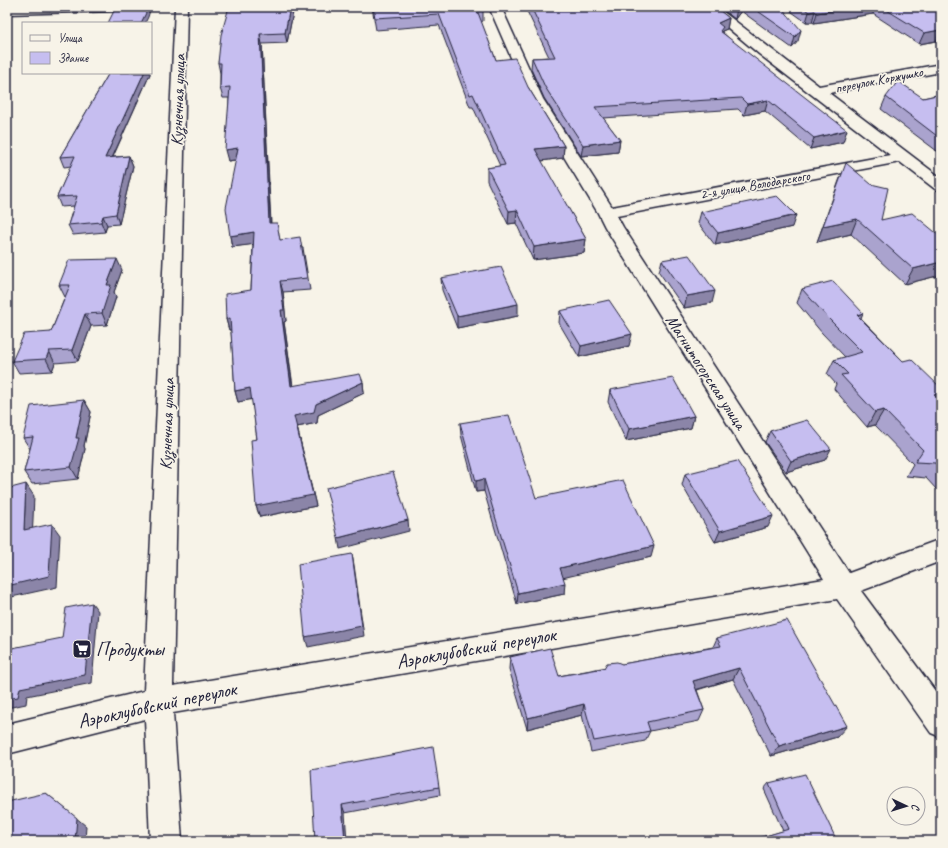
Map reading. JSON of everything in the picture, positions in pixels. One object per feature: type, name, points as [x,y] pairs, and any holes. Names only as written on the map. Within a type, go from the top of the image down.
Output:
[{"type":"street","points":[[7,10],[117,7]]},
{"type":"street","name":"Кузнечная улица","points":[[166,841],[158,702],[181,7]]},
{"type":"street","name":"Магнитогорская улица","points":[[495,7],[536,98],[607,213],[614,228],[843,587],[941,723]]},
{"type":"street","points":[[709,7],[764,51],[941,186]]},
{"type":"street","name":"переулок Коржушко","points":[[818,91],[941,68]]},
{"type":"street","name":"2-я улица Володарского","points":[[607,213],[904,157]]},
{"type":"street","name":"Аэроклубовский переулок","points":[[7,739],[158,702],[843,587],[941,550]]},
{"type":"building","points":[[116,7],[148,7],[142,22],[108,22]]},
{"type":"building","points":[[229,7],[290,7],[285,33],[260,34],[269,223],[277,223],[280,240],[300,237],[307,278],[280,281],[284,310],[281,310],[291,386],[360,374],[363,382],[316,404],[314,412],[294,416],[313,495],[256,506],[251,440],[257,439],[250,388],[235,391],[230,318],[226,319],[225,294],[251,290],[254,232],[230,236],[226,208],[238,148],[225,150],[230,87],[220,88],[221,63],[218,63],[221,35]]},
{"type":"building","points":[[373,7],[482,7],[483,10],[477,10],[496,60],[515,58],[528,87],[564,146],[535,149],[586,239],[534,247],[517,210],[509,211],[487,168],[505,165],[473,94],[470,95],[439,14],[375,18]]},
{"type":"building","points":[[531,7],[715,7],[729,18],[718,23],[723,27],[720,31],[847,130],[814,138],[768,100],[747,104],[741,98],[595,107],[620,140],[583,145],[545,87],[532,58],[555,57]]},
{"type":"building","points":[[752,7],[781,7],[801,30],[795,37]]},
{"type":"building","points":[[802,7],[857,7],[817,13],[815,11],[809,12]]},
{"type":"building","points":[[882,7],[941,7],[941,31],[924,33]]},
{"type":"building","points":[[108,74],[144,74],[105,158],[129,156],[116,214],[103,216],[101,222],[68,225],[77,196],[57,197],[75,156],[60,157]]},
{"type":"building","points":[[898,81],[923,98],[941,94],[941,139],[886,97]]},
{"type":"building","points":[[846,163],[871,184],[888,188],[881,220],[912,213],[941,237],[941,262],[913,269],[857,219],[823,226]]},
{"type":"building","points":[[777,196],[796,215],[718,233],[701,212]]},
{"type":"building","points":[[689,255],[715,291],[687,296],[662,260]]},
{"type":"building","points":[[117,259],[107,285],[111,285],[102,313],[85,314],[72,350],[49,351],[46,359],[12,361],[24,334],[51,332],[70,285],[59,285],[69,260]]},
{"type":"building","points":[[501,267],[518,304],[457,316],[441,278]]},
{"type":"building","points":[[833,281],[863,313],[857,315],[903,361],[911,359],[941,388],[941,392],[934,395],[941,401],[941,469],[935,463],[915,462],[923,450],[884,410],[875,412],[841,375],[848,374],[834,360],[862,352],[802,289]]},
{"type":"building","points":[[609,300],[632,334],[581,346],[560,311]]},
{"type":"building","points":[[673,378],[694,416],[629,429],[610,390]]},
{"type":"building","points":[[84,400],[76,438],[79,438],[71,467],[24,472],[33,437],[23,438],[31,406]]},
{"type":"building","points":[[509,415],[536,498],[623,480],[654,546],[560,568],[565,583],[518,593],[484,479],[476,481],[460,423]]},
{"type":"building","points":[[807,420],[831,449],[791,461],[770,431]]},
{"type":"building","points":[[737,461],[773,516],[720,531],[685,474]]},
{"type":"building","points":[[393,472],[408,520],[338,538],[326,488]]},
{"type":"building","points":[[26,484],[24,530],[52,524],[49,576],[7,586],[7,489]]},
{"type":"building","points":[[352,554],[362,626],[305,637],[298,564]]},
{"type":"building","points":[[92,603],[85,675],[20,688],[18,697],[7,699],[7,649],[62,638],[66,608]]},
{"type":"building","points":[[787,620],[847,726],[779,746],[739,668],[693,681],[704,710],[647,722],[650,731],[594,741],[584,704],[528,718],[510,657],[550,648],[559,676],[604,668],[607,663],[617,662],[622,664],[721,646],[717,638]]},
{"type":"building","points":[[433,747],[439,787],[342,805],[345,841],[315,841],[311,770]]},
{"type":"building","points":[[805,774],[837,841],[752,841],[789,829],[769,783]]},
{"type":"building","points":[[46,793],[77,818],[75,841],[7,841],[7,802]]},
{"type":"building","points":[[933,838],[934,841],[924,841]]},
{"type":"place","name":"Продукты","points":[[82,649]]}]
